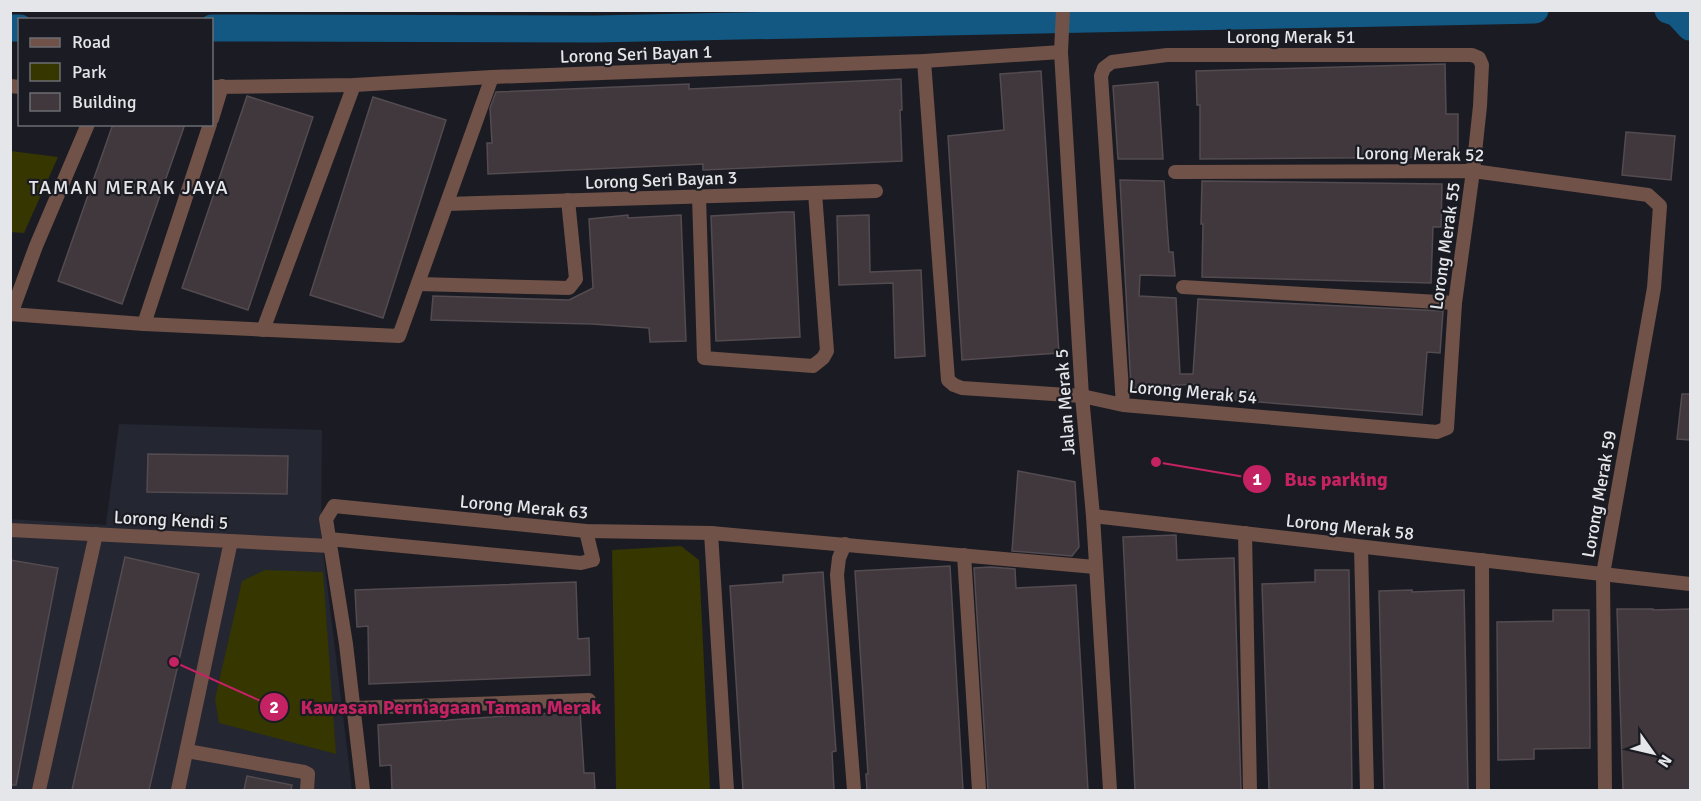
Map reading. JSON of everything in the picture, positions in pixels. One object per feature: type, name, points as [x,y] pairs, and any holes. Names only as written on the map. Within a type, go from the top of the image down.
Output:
[{"type":"street","name":"Jalan Merak 5","points":[[1063,10],[1062,45],[1082,396],[1093,516],[1110,790]]},
{"type":"street","name":"Lorong Seri Bayan 1","points":[[217,86],[354,85],[492,77],[924,61],[1062,45]]},
{"type":"street","name":"Lorong Merak 51","points":[[1123,405],[1101,76],[1104,68],[1112,62],[1167,55],[1472,55],[1479,58]]},
{"type":"street","name":"Lorong Merak 55","points":[[1437,432],[1447,428],[1455,303],[1480,106],[1482,66],[1479,58]]},
{"type":"street","name":"Lorong Merak 54","points":[[924,61],[948,380],[954,385],[962,388],[1082,396],[1123,405],[1437,432]]},
{"type":"street","points":[[87,126],[36,246],[11,314],[144,324],[399,336],[492,77]]},
{"type":"street","points":[[262,330],[354,85]]},
{"type":"street","points":[[213,112],[217,86]]},
{"type":"street","points":[[144,324],[209,126]]},
{"type":"street","name":"Lorong Merak 52","points":[[1175,172],[1473,171],[1648,195],[1660,206]]},
{"type":"street","name":"Lorong Seri Bayan 3","points":[[447,204],[876,192]]},
{"type":"street","points":[[699,196],[704,358],[813,366],[824,358],[827,351],[815,193]]},
{"type":"street","points":[[418,284],[569,288],[576,279],[568,200]]},
{"type":"street","name":"Lorong Merak 59","points":[[1605,790],[1603,574],[1654,288],[1660,206]]},
{"type":"street","points":[[1182,287],[1455,303]]},
{"type":"street","name":"Lorong Merak 63","points":[[330,543],[326,519],[334,506],[586,531],[711,532],[1095,567]]},
{"type":"street","name":"Lorong Merak 58","points":[[1093,516],[1690,584]]},
{"type":"street","name":"Lorong Kendi 5","points":[[10,530],[231,541],[330,543],[581,563],[592,560],[586,531]]},
{"type":"street","points":[[711,532],[727,790]]},
{"type":"street","points":[[1245,533],[1250,790]]},
{"type":"street","points":[[39,790],[96,534]]},
{"type":"street","points":[[178,790],[231,541]]},
{"type":"street","points":[[330,543],[346,644],[363,790]]},
{"type":"street","points":[[845,544],[839,558],[837,575],[854,790]]},
{"type":"street","points":[[1361,547],[1367,790]]},
{"type":"street","points":[[964,555],[979,790]]},
{"type":"street","points":[[1482,560],[1483,790]]},
{"type":"street","points":[[354,708],[589,700]]},
{"type":"street","points":[[187,751],[304,772],[308,774],[307,790]]},
{"type":"shaded area","points":[[119,424],[322,430],[321,534],[352,790],[11,790],[10,519],[106,525]]},
{"type":"green space","points":[[11,151],[58,157],[24,233],[11,232]]},
{"type":"green space","points":[[681,546],[699,560],[710,790],[616,790],[612,550]]},
{"type":"green space","points":[[265,570],[323,572],[336,754],[219,723],[215,699],[242,581]]},
{"type":"building","points":[[1445,64],[1446,114],[1458,114],[1458,157],[1200,159],[1200,105],[1197,105],[1196,71]]},
{"type":"building","points":[[1041,71],[1059,353],[962,360],[948,136],[1004,130],[1000,74]]},
{"type":"building","points":[[901,79],[902,161],[703,170],[703,164],[488,174],[487,143],[492,143],[490,108],[496,92],[689,84],[689,89]]},
{"type":"building","points":[[1158,82],[1163,159],[1118,159],[1113,86]]},
{"type":"building","points":[[247,96],[313,117],[248,310],[182,288]]},
{"type":"building","points":[[373,97],[446,120],[383,318],[310,295]]},
{"type":"building","points":[[112,126],[184,126],[122,304],[58,281]]},
{"type":"building","points":[[1626,132],[1675,136],[1671,180],[1622,175]]},
{"type":"building","points":[[1120,180],[1164,181],[1169,252],[1173,252],[1175,276],[1140,275],[1139,296],[1176,298],[1180,374],[1193,374],[1198,299],[1443,311],[1440,353],[1427,352],[1422,415],[1195,397],[1196,384],[1131,388]]},
{"type":"building","points":[[1202,181],[1442,184],[1441,227],[1433,227],[1431,283],[1202,277]]},
{"type":"building","points":[[794,212],[800,337],[716,341],[711,216]]},
{"type":"building","points":[[628,215],[628,218],[681,215],[686,341],[650,342],[649,328],[592,324],[431,320],[433,296],[569,300],[593,288],[589,219]]},
{"type":"building","points":[[869,215],[870,272],[921,270],[925,356],[895,358],[893,283],[839,285],[837,216]]},
{"type":"building","points":[[1682,394],[1690,394],[1690,440],[1677,439]]},
{"type":"building","points":[[148,454],[288,456],[287,494],[147,492]]},
{"type":"building","points":[[1018,471],[1075,482],[1079,547],[1072,556],[1012,551]]},
{"type":"building","points":[[1176,535],[1177,560],[1234,558],[1241,790],[1135,790],[1123,537]]},
{"type":"building","points":[[125,557],[199,574],[149,790],[72,790]]},
{"type":"building","points":[[10,560],[58,568],[16,785],[10,785]]},
{"type":"building","points":[[950,566],[963,790],[867,790],[866,774],[868,774],[855,571]]},
{"type":"building","points":[[974,568],[1015,569],[1016,588],[1076,585],[1088,790],[988,790]]},
{"type":"building","points":[[1315,570],[1349,570],[1352,790],[1269,790],[1262,584],[1315,582]]},
{"type":"building","points":[[823,572],[836,751],[832,752],[834,790],[743,790],[730,586],[783,582],[783,575]]},
{"type":"building","points":[[576,582],[578,639],[589,638],[590,675],[369,684],[368,626],[357,627],[355,590]]},
{"type":"building","points":[[1412,590],[1412,592],[1464,590],[1468,790],[1384,790],[1379,591]]},
{"type":"building","points":[[1617,609],[1690,609],[1690,790],[1623,790]]},
{"type":"building","points":[[1553,610],[1589,610],[1590,748],[1534,749],[1534,759],[1498,760],[1497,622],[1553,621]]},
{"type":"building","points":[[580,711],[584,773],[594,773],[595,790],[392,790],[391,765],[380,766],[378,725]]},
{"type":"building","points":[[247,776],[292,785],[291,790],[244,790]]},
{"type":"waterway","points":[[213,28],[595,29],[1535,10]]},
{"type":"waterway","points":[[1668,10],[1677,13],[1690,27]]},
{"type":"waterway","points":[[10,28],[18,28]]},
{"type":"place","name":"Bus parking","points":[[1156,462]]},
{"type":"place","name":"Kawasan Perniagaan Taman Merak","points":[[174,662]]},
{"type":"district","name":"TAMAN MERAK JAYA","points":[[129,187]]}]
